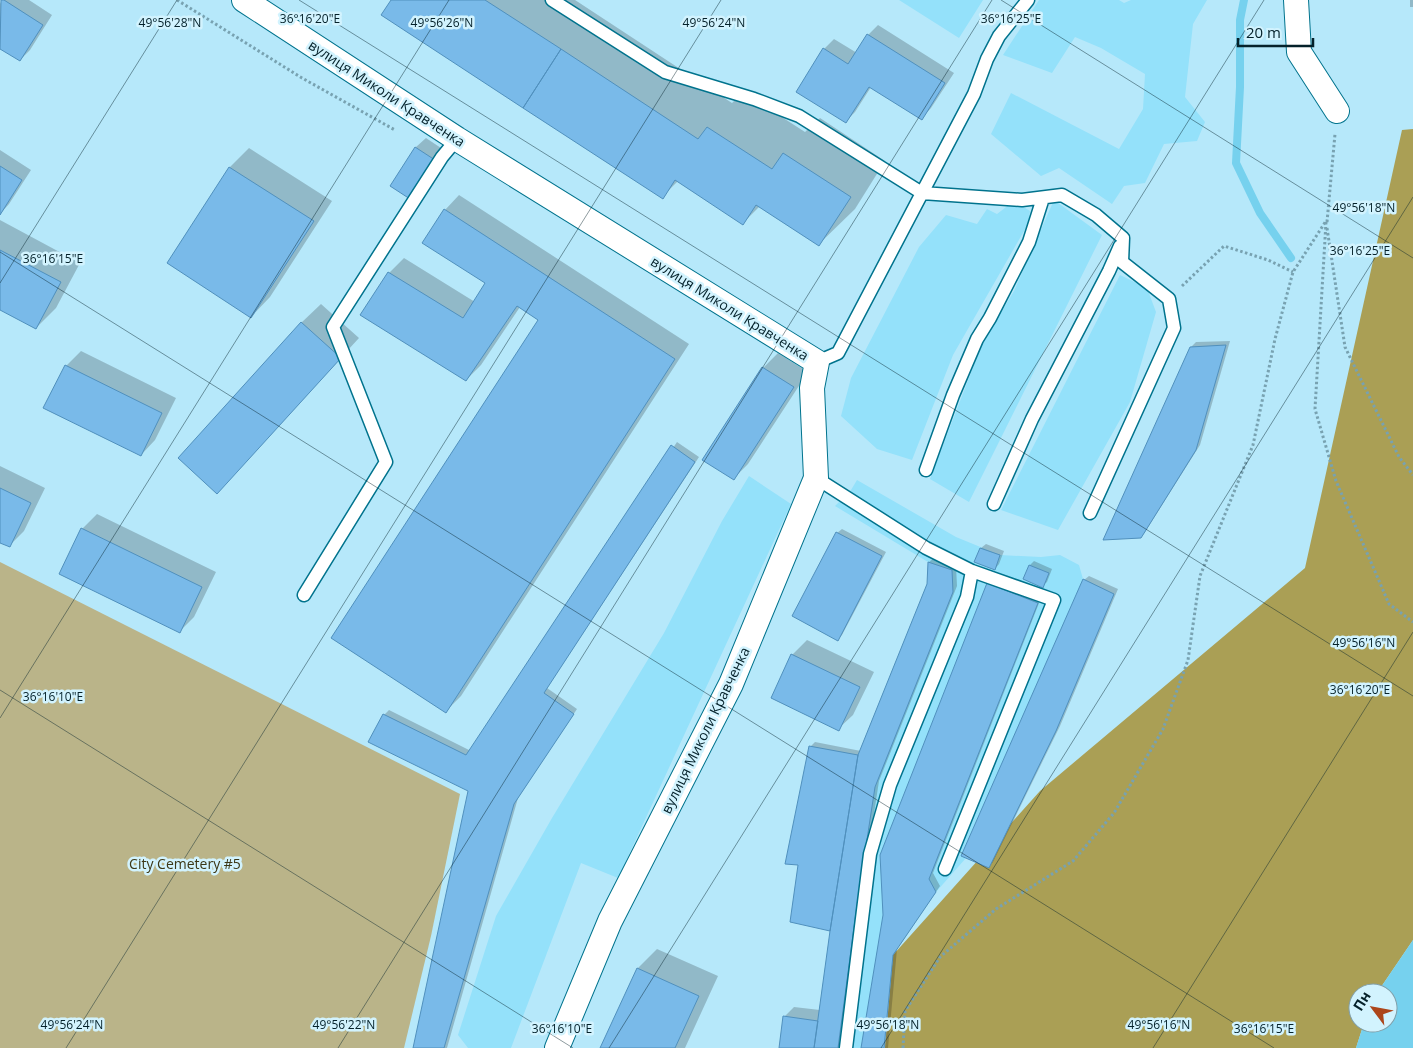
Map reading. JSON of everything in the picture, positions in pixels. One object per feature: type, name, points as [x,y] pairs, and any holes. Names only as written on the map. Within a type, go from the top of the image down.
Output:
[{"type":"street","name":"вулиця Миколи Кравченка","points":[[244,0],[457,140],[818,362],[812,388],[816,478],[731,684],[610,921],[557,1048]]},
{"type":"street","points":[[1296,0],[1299,52],[1337,111]]},
{"type":"lane","points":[[552,0],[665,72],[754,99],[799,116],[922,193],[1022,200],[1062,195],[1096,215],[1123,238]]},
{"type":"lane","points":[[818,362],[838,352],[974,94],[987,60],[999,36],[1028,0]]},
{"type":"lane","points":[[304,595],[386,462],[332,327],[442,157],[457,140]]},
{"type":"lane","points":[[926,470],[953,395],[977,339],[990,318],[1029,242],[1043,198]]},
{"type":"lane","points":[[1090,513],[1174,328],[1169,299],[1122,262],[1123,238]]},
{"type":"lane","points":[[994,504],[1032,420],[1109,271],[1123,238]]},
{"type":"lane","points":[[816,478],[926,548],[972,571],[1054,600],[945,869]]},
{"type":"lane","points":[[846,1048],[870,854],[890,785],[967,597],[972,571]]},
{"type":"path","points":[[1337,111],[1326,221],[1316,410],[1336,481],[1389,604],[1413,622]]},
{"type":"path","points":[[903,1048],[906,1011],[940,956],[996,909],[1073,862],[1114,813],[1163,729],[1188,660],[1200,576],[1253,445],[1275,339],[1292,272],[1326,221]]},
{"type":"path","points":[[1326,221],[1345,347],[1400,457],[1413,475]]},
{"type":"path","points":[[1169,299],[1224,246],[1268,260],[1292,272]]},
{"type":"shaded area","points":[[899,0],[983,0],[959,38]]},
{"type":"shaded area","points":[[1039,0],[1119,0],[1124,3],[1131,0],[1207,0],[1193,24],[1185,97],[1205,122],[1197,141],[1164,144],[1145,183],[1124,186],[1112,204],[1059,168],[1041,176],[991,134],[1011,93],[1119,149],[1143,109],[1145,74],[1101,48],[1075,37],[1052,73],[1003,55]]},
{"type":"shaded area","points":[[1413,129],[1413,940],[1384,983],[1348,983],[1348,1033],[1361,1033],[1356,1048],[885,1048],[893,955],[1040,791],[1305,568],[1402,130]]},
{"type":"shaded area","points":[[1054,200],[1102,235],[969,502],[930,479],[982,344],[1014,291]]},
{"type":"shaded area","points":[[1014,201],[1030,211],[1028,224],[953,355],[912,460],[877,449],[841,416],[851,378],[919,247],[946,215],[977,224],[987,209],[997,214]]},
{"type":"shaded area","points":[[1120,275],[1147,288],[1156,312],[1130,402],[1058,530],[1001,510]]},
{"type":"shaded area","points":[[749,476],[791,504],[618,878],[581,863],[511,1048],[468,1048],[458,1035],[496,916],[552,818],[664,633],[722,521]]},
{"type":"shaded area","points":[[857,480],[956,537],[1000,555],[1041,557],[1060,555],[1079,565],[1083,579],[1114,594],[1056,731],[989,868],[966,858],[936,892],[893,955],[884,1048],[814,1048],[830,931],[858,755],[927,584],[928,562],[835,506],[851,490]]},
{"type":"shaded area","points":[[1413,940],[1413,1048],[1356,1048],[1361,1033],[1398,1033],[1398,983],[1384,983]]},
{"type":"green space","name":"City Cemetery #5","points":[[0,562],[460,794],[431,936],[404,1048],[0,1048]]},
{"type":"building","points":[[1,0],[4,0],[43,25],[20,61],[0,49]]},
{"type":"building","points":[[391,0],[485,0],[561,49],[523,108],[381,15]]},
{"type":"building","points":[[867,34],[945,83],[922,120],[869,87],[846,123],[796,92],[823,48],[848,64]]},
{"type":"building","points":[[561,49],[698,139],[707,127],[772,169],[783,153],[851,197],[819,246],[756,205],[743,225],[675,180],[663,199],[523,108]]},
{"type":"building","points":[[415,147],[435,160],[410,199],[390,186]]},
{"type":"building","points":[[0,166],[22,180],[0,215]]},
{"type":"building","points":[[229,167],[314,221],[251,318],[167,263]]},
{"type":"building","points":[[444,209],[675,359],[446,713],[331,638],[538,320],[517,306],[466,381],[360,315],[388,272],[463,318],[485,283],[422,243]]},
{"type":"building","points":[[0,250],[61,282],[36,329],[0,310]]},
{"type":"building","points":[[301,322],[341,358],[217,494],[178,458]]},
{"type":"building","points":[[1226,345],[1196,450],[1141,538],[1103,540],[1190,347]]},
{"type":"building","points":[[65,365],[162,413],[141,456],[43,408]]},
{"type":"building","points":[[762,367],[794,387],[734,480],[702,460]]},
{"type":"building","points":[[671,445],[695,462],[544,693],[574,714],[514,804],[444,1048],[413,1048],[468,791],[368,742],[383,714],[466,755]]},
{"type":"building","points":[[0,488],[31,503],[10,547],[0,543]]},
{"type":"building","points":[[81,528],[202,587],[180,633],[59,574]]},
{"type":"building","points":[[836,532],[882,556],[838,641],[792,616]]},
{"type":"building","points":[[980,548],[1000,555],[995,570],[974,562]]},
{"type":"building","points":[[928,562],[952,570],[953,592],[875,787],[838,1048],[814,1048],[830,931],[858,755],[927,584]]},
{"type":"building","points":[[1029,565],[1049,573],[1043,588],[1023,579]]},
{"type":"building","points":[[1083,579],[1114,594],[1056,731],[989,868],[961,856]]},
{"type":"building","points":[[987,583],[1038,603],[929,879],[936,892],[893,955],[884,1048],[861,1048],[883,915],[880,855]]},
{"type":"building","points":[[791,654],[860,687],[839,731],[771,698]]},
{"type":"building","points":[[809,746],[858,755],[830,931],[790,922],[798,865],[785,864]]},
{"type":"building","points":[[637,968],[699,996],[675,1048],[600,1048]]},
{"type":"building","points":[[783,1016],[818,1021],[814,1048],[779,1048]]},
{"type":"waterway","points":[[1244,0],[1240,20],[1240,87],[1236,163],[1260,213],[1291,258]]}]
